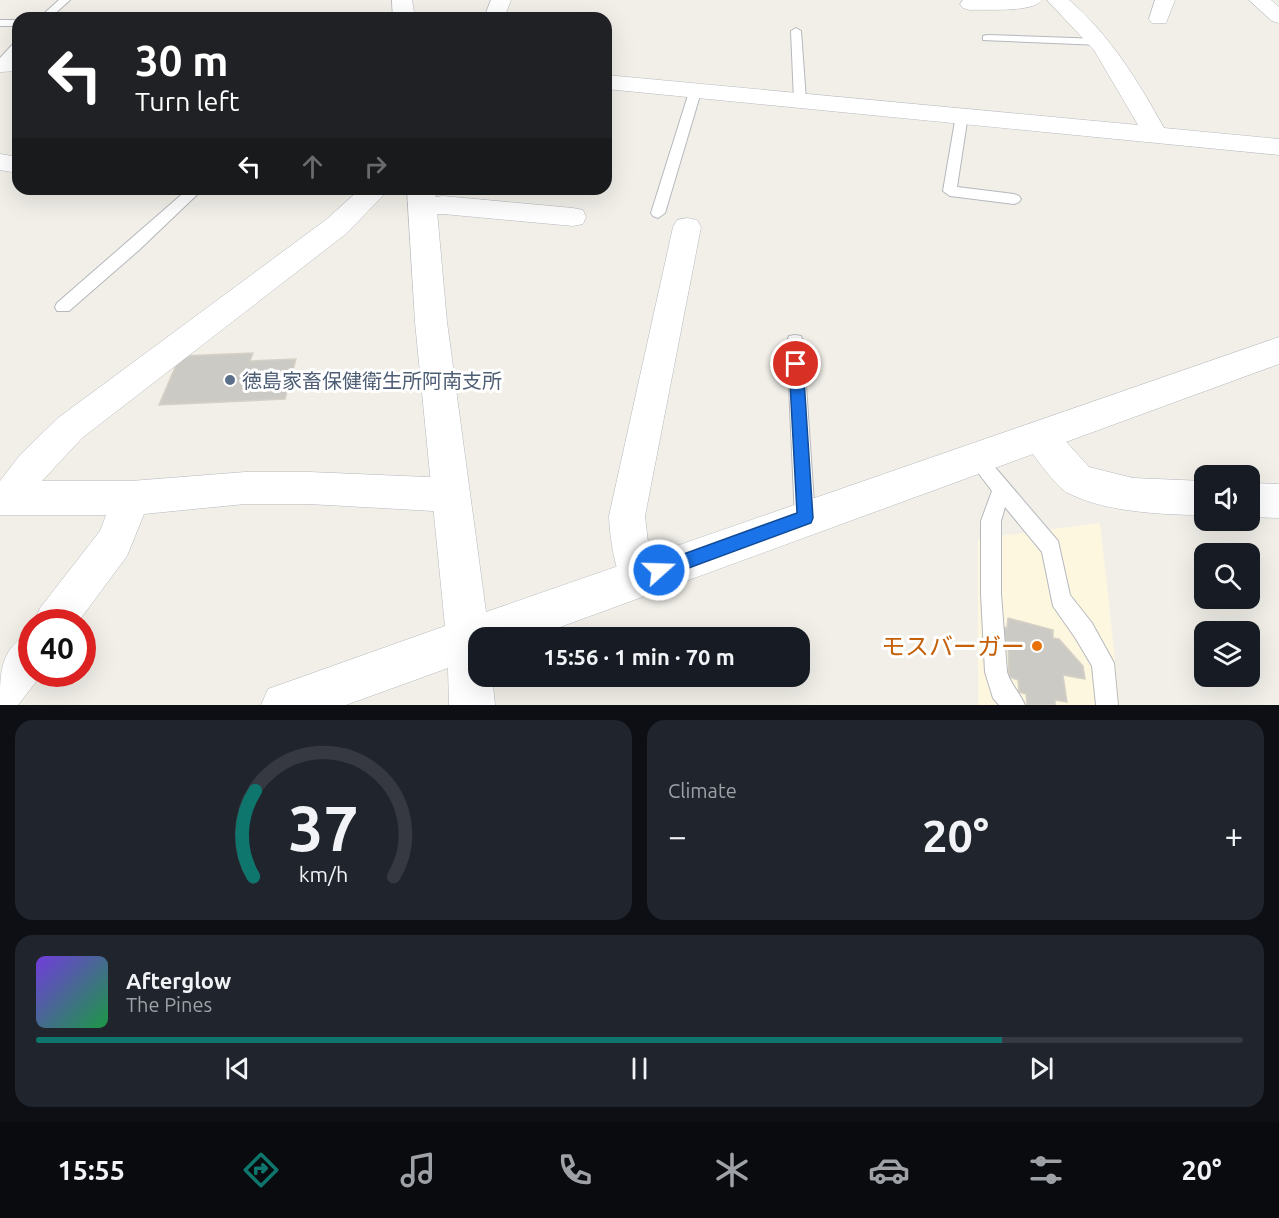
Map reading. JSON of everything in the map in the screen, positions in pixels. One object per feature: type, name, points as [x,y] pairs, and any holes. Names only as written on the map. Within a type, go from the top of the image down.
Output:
[{"type":"street","points":[[970,4],[1032,0]]},
{"type":"street","points":[[1057,0],[1101,42],[1122,72],[1156,135]]},
{"type":"street","points":[[1259,0],[1279,17]]},
{"type":"street","points":[[612,83],[1279,147]]},
{"type":"street","points":[[6,498],[32,466],[70,428],[337,226],[370,195]]},
{"type":"street","points":[[284,705],[468,640],[431,322],[421,198],[443,205],[573,217]]},
{"type":"street","points":[[639,578],[629,542],[627,516],[687,227]]},
{"type":"street","points":[[504,627],[1279,350]]},
{"type":"street","points":[[1039,436],[1078,481],[1133,495],[1194,498]]},
{"type":"street","points":[[6,498],[131,498],[245,488],[309,488],[451,495]]},
{"type":"street","points":[[64,609],[114,543],[131,498]]},
{"type":"street","points":[[1260,500],[1279,501]]},
{"type":"street","points":[[0,694],[18,671]]},
{"type":"street","points":[[471,687],[472,705]]},
{"type":"lane","points":[[51,12],[65,0]]},
{"type":"lane","points":[[796,31],[800,100]]},
{"type":"lane","points":[[987,38],[1101,42]]},
{"type":"lane","points":[[0,65],[12,52]]},
{"type":"lane","points":[[658,213],[695,92]]},
{"type":"lane","points":[[962,115],[950,191],[1014,199]]},
{"type":"lane","points":[[63,307],[189,195]]},
{"type":"lane","points":[[795,341],[805,518]]},
{"type":"lane","points":[[976,458],[1051,548],[1060,598],[1084,631],[1103,663],[1107,705]]},
{"type":"lane","points":[[1002,489],[991,521],[991,594],[996,672],[1001,690],[1014,705]]},
{"type":"shaded area","points":[[1100,523],[1120,705],[978,705],[978,539]]},
{"type":"building","name":"徳島家畜保健衛生所阿南支所","points":[[253,353],[250,361],[296,359],[285,399],[159,405],[180,356]]},
{"type":"building","points":[[1008,618],[1053,630],[1053,638],[1059,639],[1083,666],[1085,679],[1063,675],[1067,702],[1055,700],[1055,705],[1027,705],[1026,694],[1019,692],[1018,680],[1009,677],[1008,642],[986,636],[985,622],[1007,628]]},
{"type":"place","name":"徳島家畜保健衛生所阿南支所","points":[[230,380]]},
{"type":"place","name":"モスバーガー","points":[[1037,646]]},
{"type":"route","points":[[659,570],[805,518],[796,364]]}]
